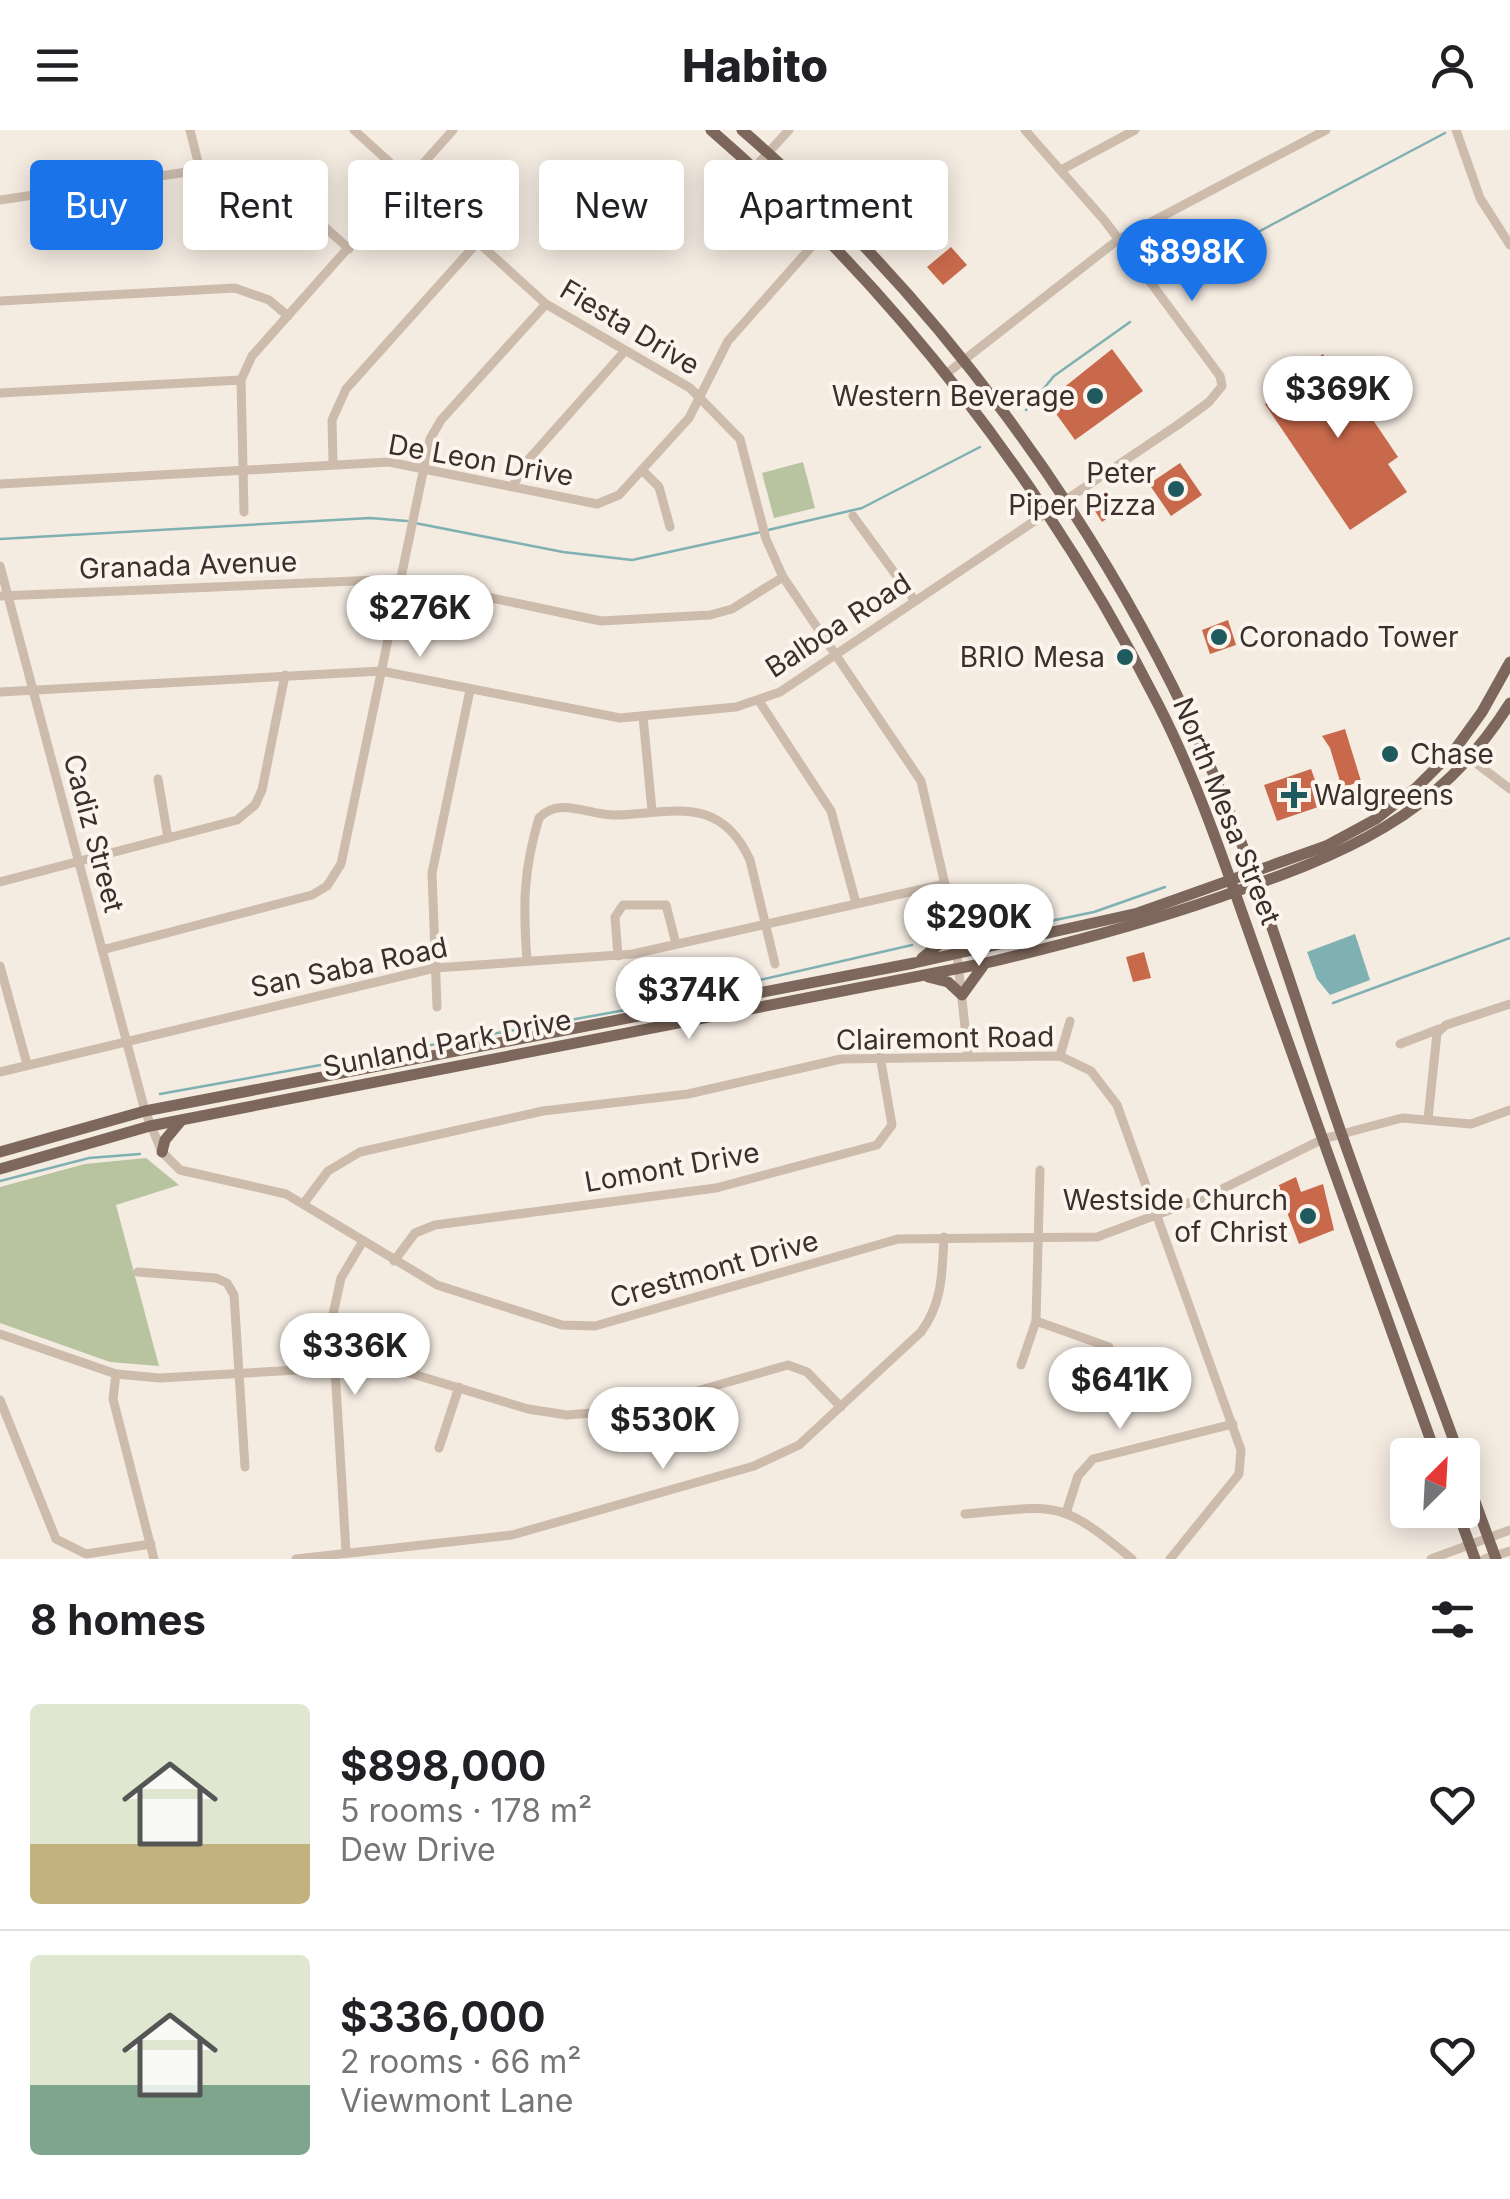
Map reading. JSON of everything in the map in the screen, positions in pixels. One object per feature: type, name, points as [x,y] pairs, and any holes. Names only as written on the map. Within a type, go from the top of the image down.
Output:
[{"type":"main road","name":"North Mesa Street","points":[[711,130],[745,160]]},
{"type":"main road","name":"North Mesa Street","points":[[742,130],[775,160]]},
{"type":"main road","name":"North Mesa Street","points":[[836,250],[946,374],[1047,512],[1108,612],[1182,754],[1430,1438]]},
{"type":"main road","name":"North Mesa Street","points":[[864,250],[962,360],[1064,501],[1128,604],[1202,749],[1453,1438]]},
{"type":"main road","points":[[1108,612],[1128,604]]},
{"type":"main road","points":[[1252,880],[1376,819],[1417,787],[1456,748],[1510,662]]},
{"type":"main road","points":[[1252,880],[1340,854],[1385,831],[1430,798],[1468,760],[1510,703]]},
{"type":"main road","points":[[1182,754],[1202,749]]},
{"type":"main road","name":"Sunland Park Drive","points":[[958,961],[986,963],[1116,926],[1252,880]]},
{"type":"main road","points":[[986,963],[970,977],[962,995],[948,982],[917,969],[942,942],[954,919],[976,934],[1036,938]]},
{"type":"main road","name":"Sunland Park Drive","points":[[0,1169],[150,1126],[958,961],[1036,938],[1116,926]]},
{"type":"main road","name":"Sunland Park Drive","points":[[0,1152],[144,1111],[917,969]]},
{"type":"main road","points":[[162,1152],[170,1132],[184,1120]]},
{"type":"main road","points":[[1480,1516],[1492,1558]]},
{"type":"main road","points":[[1463,1528],[1475,1559]]},
{"type":"street","points":[[190,130],[198,160]]},
{"type":"street","name":"Fiesta Drive","points":[[354,130],[388,160]]},
{"type":"street","points":[[428,160],[453,130]]},
{"type":"street","points":[[761,160],[790,130]]},
{"type":"street","points":[[1025,130],[1119,239]]},
{"type":"street","points":[[1061,170],[1135,130]]},
{"type":"street","points":[[946,374],[1119,239],[1326,130]]},
{"type":"street","points":[[1456,130],[1480,198],[1510,244]]},
{"type":"street","points":[[0,200],[183,173]]},
{"type":"street","points":[[328,230],[348,246]]},
{"type":"street","name":"Balboa Road","points":[[0,692],[381,671],[603,718],[758,701],[836,655],[1210,402],[1222,386],[1220,376],[1119,239]]},
{"type":"street","points":[[244,512],[241,380],[252,356],[348,250]]},
{"type":"street","points":[[332,464],[332,420],[346,389],[471,250]]},
{"type":"street","name":"Fiesta Drive","points":[[485,250],[546,304],[700,397],[746,451],[766,535],[784,577],[921,782],[954,919],[968,1054]]},
{"type":"street","name":"De Leon Drive","points":[[0,484],[388,462],[597,504],[619,496],[689,418],[728,341],[808,250]]},
{"type":"street","points":[[0,301],[235,288],[269,300],[288,316]]},
{"type":"street","points":[[102,950],[312,895],[327,886],[341,864],[424,468],[441,420],[546,304]]},
{"type":"street","points":[[512,487],[528,460],[624,352]]},
{"type":"street","points":[[0,393],[241,380]]},
{"type":"street","points":[[642,470],[659,487],[670,526]]},
{"type":"street","points":[[852,516],[915,601]]},
{"type":"street","name":"Cadiz Street","points":[[0,566],[4,596],[33,690],[144,1111]]},
{"type":"street","name":"Granada Avenue","points":[[4,596],[401,579],[601,621],[630,622],[732,608],[784,577]]},
{"type":"street","points":[[0,882],[237,820],[255,806],[262,790],[285,675]]},
{"type":"street","points":[[437,1007],[432,874],[470,690]]},
{"type":"street","points":[[758,701],[831,811],[856,904]]},
{"type":"street","points":[[643,716],[652,811]]},
{"type":"street","points":[[1456,748],[1510,790]]},
{"type":"street","points":[[158,779],[168,838]]},
{"type":"street","points":[[527,961],[522,895],[539,818],[561,806],[614,814],[696,811],[733,832],[750,860],[775,964]]},
{"type":"street","points":[[1376,819],[1385,831]]},
{"type":"street","name":"San Saba Road","points":[[0,1072],[126,1038],[435,968],[618,956],[945,884]]},
{"type":"street","points":[[618,956],[615,917],[622,906],[666,905],[676,944]]},
{"type":"street","points":[[1,974],[27,1064]]},
{"type":"street","points":[[1400,1044],[1510,1004]]},
{"type":"street","points":[[1060,1056],[1070,1021]]},
{"type":"street","points":[[1428,1119],[1435,1038],[1441,1028]]},
{"type":"street","name":"Clairemont Road","points":[[304,1203],[328,1171],[360,1152],[542,1111],[688,1094],[842,1059],[968,1054],[1060,1056],[1091,1071],[1110,1092],[1242,1457],[1239,1474],[1170,1559]]},
{"type":"street","name":"Lomont Drive","points":[[394,1261],[416,1232],[435,1225],[704,1190],[877,1145],[892,1125],[880,1056]]},
{"type":"street","name":"Crestmont Drive","points":[[162,1152],[189,1174],[258,1184],[304,1203],[394,1261],[450,1290],[580,1327],[898,1240],[944,1236],[1098,1236],[1158,1217],[1323,1139],[1402,1118],[1471,1124],[1510,1110]]},
{"type":"street","points":[[144,1111],[162,1152]]},
{"type":"street","points":[[1021,1365],[1036,1320],[1040,1170]]},
{"type":"street","points":[[296,1559],[460,1544],[512,1535],[736,1471],[798,1445],[935,1314],[941,1293],[944,1236]]},
{"type":"street","points":[[346,1552],[334,1366],[334,1302],[341,1278],[363,1241]]},
{"type":"street","points":[[138,1272],[226,1283],[234,1295],[246,1467]]},
{"type":"street","points":[[1036,1320],[1108,1347]]},
{"type":"street","points":[[0,1350],[2,1334],[116,1374],[160,1378],[334,1366],[400,1368],[528,1409],[588,1415],[630,1410],[788,1365],[808,1372],[841,1407]]},
{"type":"street","points":[[116,1374],[113,1399],[154,1559]]},
{"type":"street","points":[[439,1448],[460,1386]]},
{"type":"street","points":[[0,1400],[56,1539],[86,1554],[150,1544]]},
{"type":"street","points":[[1067,1510],[1083,1466],[1093,1458],[1233,1424]]},
{"type":"street","points":[[965,1514],[1067,1510],[1132,1559]]},
{"type":"street","points":[[1431,1559],[1510,1530]]},
{"type":"street","points":[[1492,1558],[1510,1551]]},
{"type":"green space","points":[[803,462],[815,508],[774,518],[762,473]]},
{"type":"green space","points":[[146,1158],[179,1185],[116,1205],[159,1366],[110,1362],[0,1323],[0,1187],[85,1164]]},
{"type":"water","points":[[1355,934],[1370,980],[1330,995],[1317,979],[1307,952]]},
{"type":"building","points":[[951,247],[967,265],[943,285],[927,267]]},
{"type":"building","name":"Western Beverage","points":[[1112,349],[1143,391],[1075,440],[1047,401]]},
{"type":"building","points":[[1323,354],[1328,362],[1332,359],[1398,457],[1388,464],[1407,492],[1350,530],[1265,404],[1302,379],[1290,360],[1296,356],[1304,367]]},
{"type":"building","name":"Peter Piper Pizza","points":[[1180,463],[1202,495],[1171,516],[1149,484]]},
{"type":"building","points":[[1106,491],[1122,508],[1102,522],[1090,503]]},
{"type":"building","name":"Coronado Tower","points":[[1228,620],[1236,645],[1210,654],[1202,630]]},
{"type":"building","points":[[1345,729],[1361,781],[1342,788],[1330,748],[1322,736]]},
{"type":"building","name":"Walgreens","points":[[1311,769],[1324,805],[1277,821],[1264,785]]},
{"type":"building","points":[[1144,952],[1151,978],[1133,982],[1126,957]]},
{"type":"building","name":"Westside Church of Christ","points":[[1296,1177],[1301,1192],[1323,1184],[1334,1230],[1299,1244],[1277,1186]]},
{"type":"waterway","points":[[1207,259],[1445,133]]},
{"type":"waterway","points":[[1026,410],[1054,376],[1130,322]]},
{"type":"waterway","points":[[768,530],[862,508],[980,447]]},
{"type":"waterway","points":[[0,539],[370,518],[407,521]]},
{"type":"waterway","points":[[415,523],[563,552],[632,560],[761,532]]},
{"type":"waterway","points":[[1031,925],[1094,912],[1165,887]]},
{"type":"waterway","points":[[1333,1003],[1510,938]]},
{"type":"waterway","points":[[160,1094],[642,1007],[912,945]]},
{"type":"waterway","points":[[0,1181],[89,1158],[140,1154]]},
{"type":"place","name":"Western Beverage","points":[[1095,396]]},
{"type":"place","name":"Peter Piper Pizza","points":[[1176,489]]},
{"type":"place","name":"Coronado Tower","points":[[1219,637]]},
{"type":"place","name":"BRIO Mesa","points":[[1125,657]]},
{"type":"place","name":"Chase","points":[[1390,754]]},
{"type":"place","name":"Walgreens","points":[[1294,795]]},
{"type":"place","name":"Westside Church of Christ","points":[[1308,1216]]}]
